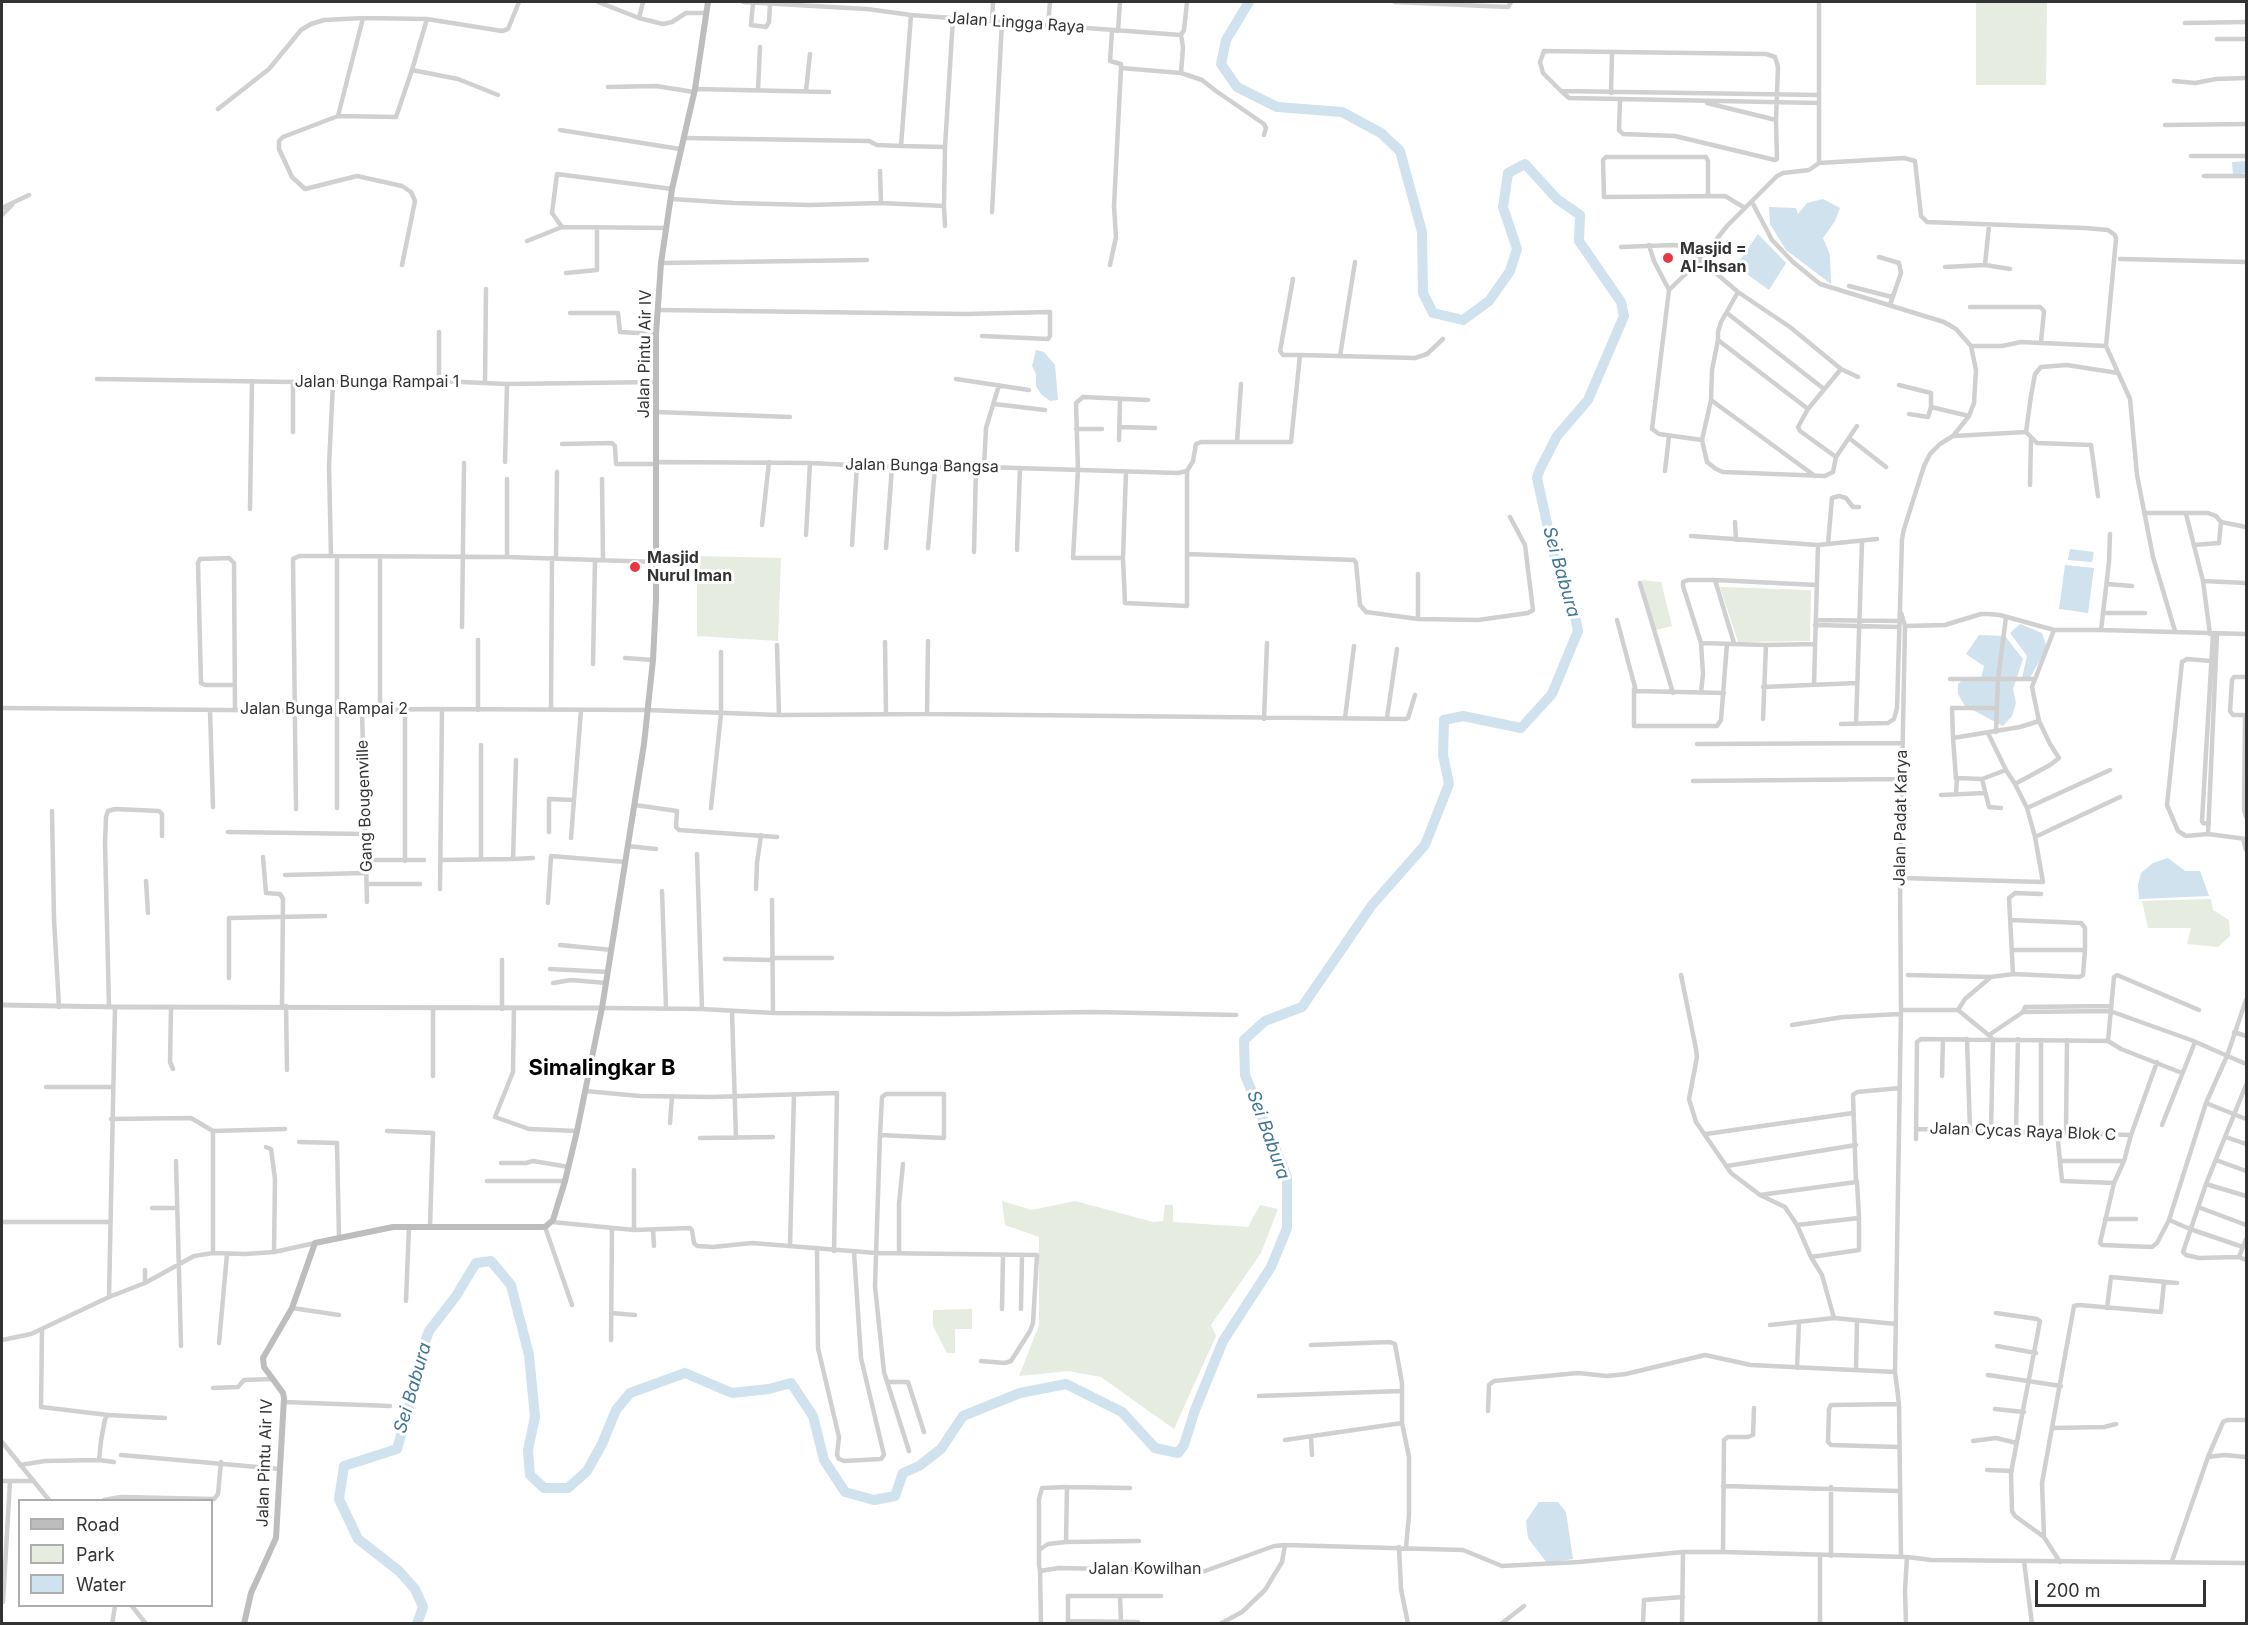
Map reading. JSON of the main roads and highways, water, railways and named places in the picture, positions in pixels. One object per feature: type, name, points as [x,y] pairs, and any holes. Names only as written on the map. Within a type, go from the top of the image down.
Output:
[{"type":"main road","name":"Jalan Pintu Air IV","points":[[244,1623],[251,1593],[276,1538],[284,1402],[282,1393],[264,1367],[263,1358],[292,1308],[315,1243],[384,1228],[409,1226],[545,1227],[552,1222],[565,1181],[602,1008],[635,806],[647,710],[653,660],[656,561],[656,334],[661,263],[672,189],[694,90],[708,2]]},
{"type":"water","points":[[2246,161],[2246,173],[2233,175],[2232,162]]},
{"type":"water","points":[[1823,199],[1840,208],[1835,221],[1823,238],[1830,255],[1831,284],[1786,250],[1770,224],[1769,207],[1796,208],[1798,214],[1807,203]]},
{"type":"water","points":[[1758,234],[1786,263],[1769,290],[1736,266]]},
{"type":"water","points":[[1036,350],[1044,352],[1055,365],[1058,400],[1050,401],[1041,394],[1036,386],[1036,374],[1032,366]]},
{"type":"water","points":[[2070,549],[2094,552],[2092,562],[2068,560]]},
{"type":"water","points":[[2065,565],[2094,568],[2088,613],[2059,609]]},
{"type":"water","points":[[2020,624],[2042,633],[2047,648],[2028,681],[2022,678],[2027,656],[2010,633]]},
{"type":"water","points":[[1979,635],[2005,636],[2023,659],[2013,689],[2016,703],[2012,716],[2003,726],[1965,706],[1958,694],[1958,684],[1966,677],[1981,678],[1984,666],[1966,654]]},
{"type":"water","points":[[2168,858],[2185,871],[2200,871],[2209,896],[2139,899],[2138,885],[2141,873],[2153,863]]},
{"type":"water","points":[[1539,1502],[1558,1502],[1566,1512],[1573,1559],[1547,1563],[1528,1538],[1526,1521]]},
{"type":"waterway","name":"Sei Babura","points":[[417,1624],[423,1607],[415,1589],[399,1571],[358,1539],[339,1499],[344,1466],[397,1449],[410,1404],[418,1362],[429,1331],[456,1296],[476,1263],[491,1261],[511,1285],[529,1355],[535,1417],[528,1450],[530,1475],[544,1488],[568,1488],[587,1471],[602,1444],[616,1410],[630,1393],[685,1373],[732,1393],[769,1389],[791,1383],[813,1416],[824,1460],[845,1492],[874,1500],[895,1496],[903,1473],[919,1466],[941,1449],[963,1416],[1020,1393],[1066,1384],[1122,1412],[1155,1448],[1178,1453],[1184,1445],[1195,1410],[1223,1341],[1271,1267],[1287,1228],[1287,1177],[1245,1075],[1244,1040],[1265,1021],[1302,1007],[1372,905],[1425,845],[1449,784],[1443,755],[1444,720],[1463,716],[1521,728],[1552,694],[1578,631],[1573,606],[1556,564],[1537,478],[1557,436],[1588,400],[1624,316],[1621,302],[1579,241],[1580,215],[1557,199],[1525,164],[1508,173],[1503,207],[1517,249],[1510,271],[1489,301],[1463,320],[1433,313],[1423,293],[1422,232],[1400,151],[1381,133],[1342,112],[1277,107],[1237,87],[1221,64],[1226,40],[1249,2]]},
{"type":"place","name":"Masjid = Al-Ihsan","points":[[1668,258]]},
{"type":"place","name":"Masjid Nurul Iman","points":[[635,567]]},
{"type":"district","name":"Simalingkar B","points":[[602,1068]]}]
